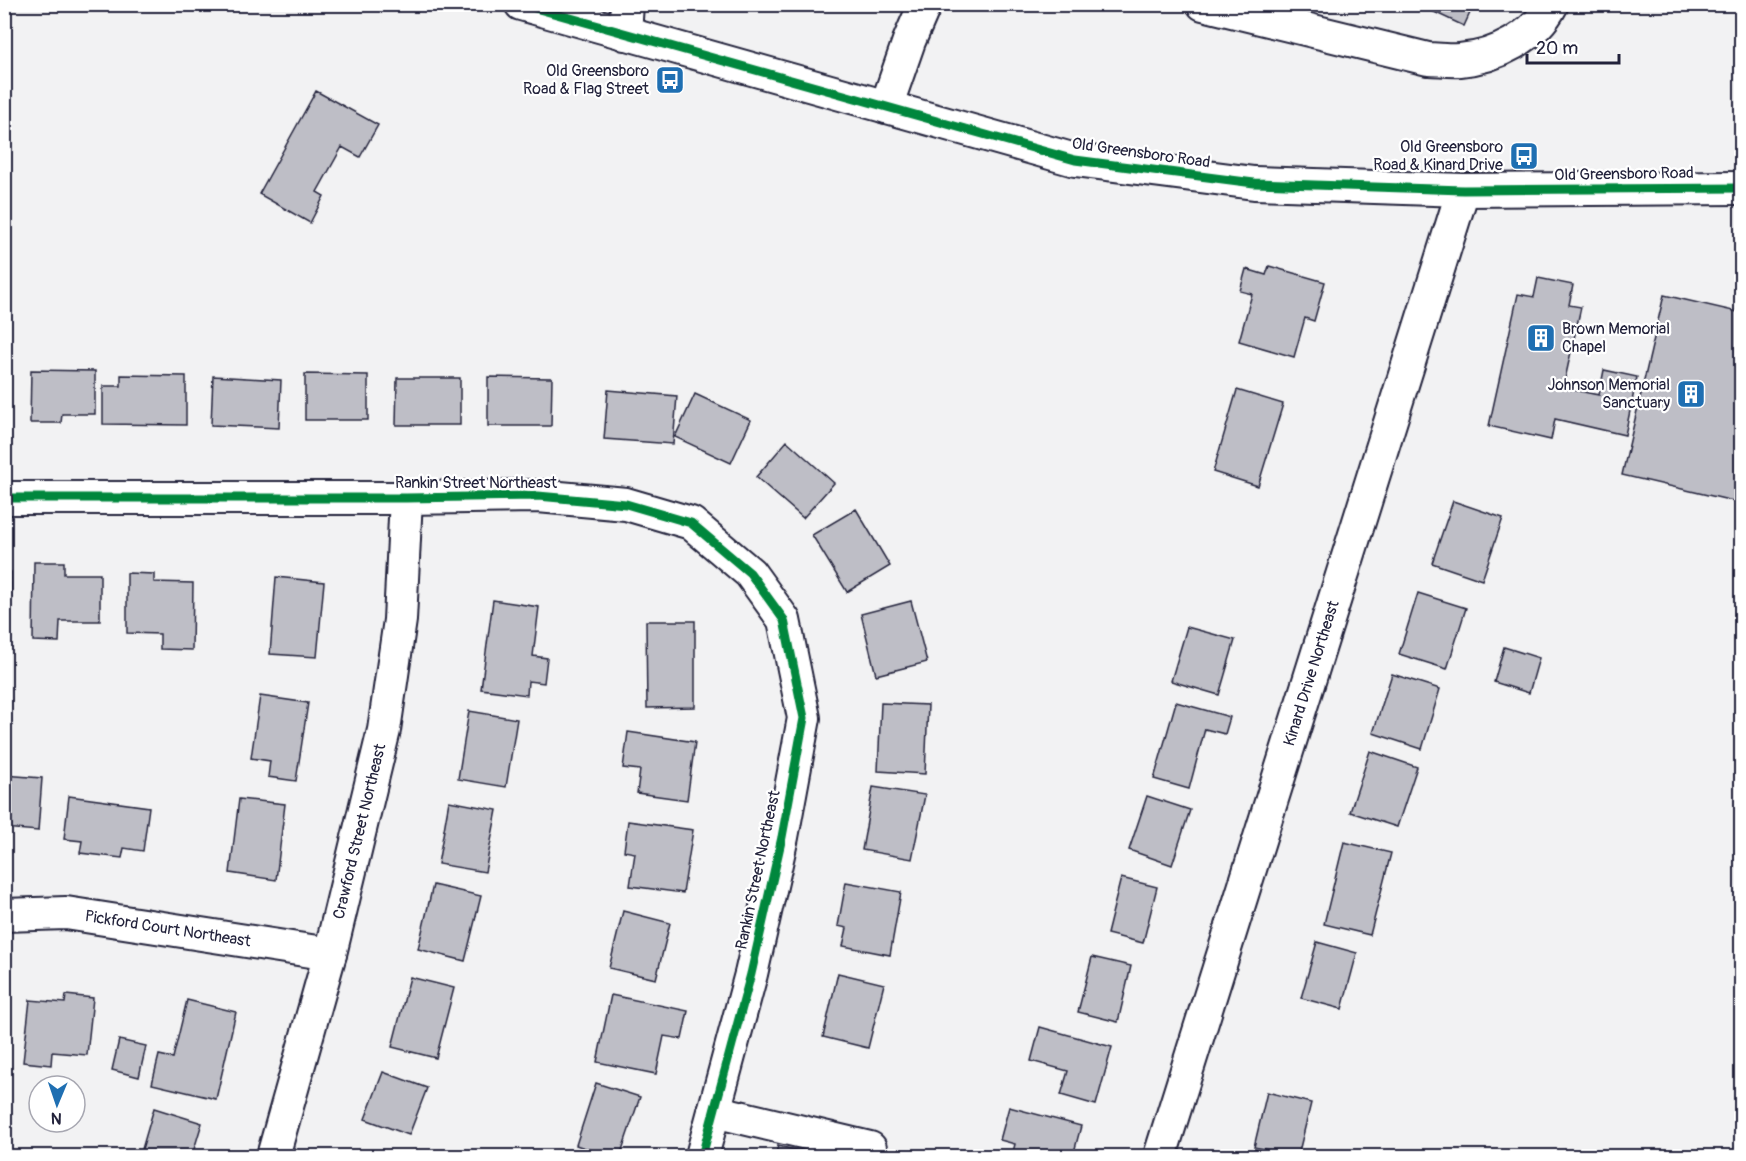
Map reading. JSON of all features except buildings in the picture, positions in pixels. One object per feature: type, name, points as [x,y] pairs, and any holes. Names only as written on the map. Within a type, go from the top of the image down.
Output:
[{"type":"street","name":"Old Greensboro Road","points":[[521,4],[626,19],[886,107],[1075,160],[1254,183],[1463,190],[1742,188]]},
{"type":"street","points":[[886,107],[909,41],[925,4]]},
{"type":"street","points":[[1203,4],[1428,59],[1460,60],[1485,55],[1514,44],[1546,15],[1552,4]]},
{"type":"street","name":"Kinard Drive Northeast","points":[[1160,1156],[1463,190]]},
{"type":"street","name":"Rankin Street Northeast","points":[[4,498],[549,497],[626,504],[691,524],[750,573],[784,620],[804,718],[782,837],[759,940],[702,1156]]},
{"type":"street","name":"Crawford Street Northeast","points":[[273,1156],[330,954],[384,730],[400,620],[406,498]]},
{"type":"street","name":"Pickford Court Northeast","points":[[4,915],[66,913],[330,954]]},
{"type":"street","points":[[714,1111],[870,1148]]},
{"type":"cycle path","points":[[521,4],[1075,160],[1254,183],[1463,190],[1742,188]]},
{"type":"cycle path","points":[[4,498],[538,496],[626,504],[691,523],[750,573],[784,620],[804,718],[782,837],[751,974],[702,1156]]},
{"type":"place","name":"Old Greensboro Road & Flag Street","points":[[670,80]]},
{"type":"place","name":"Old Greensboro Road & Kinard Drive","points":[[1524,156]]},
{"type":"place","name":"Brown Memorial Chapel","points":[[1541,338]]},
{"type":"place","name":"Johnson Memorial Sanctuary","points":[[1691,394]]}]
